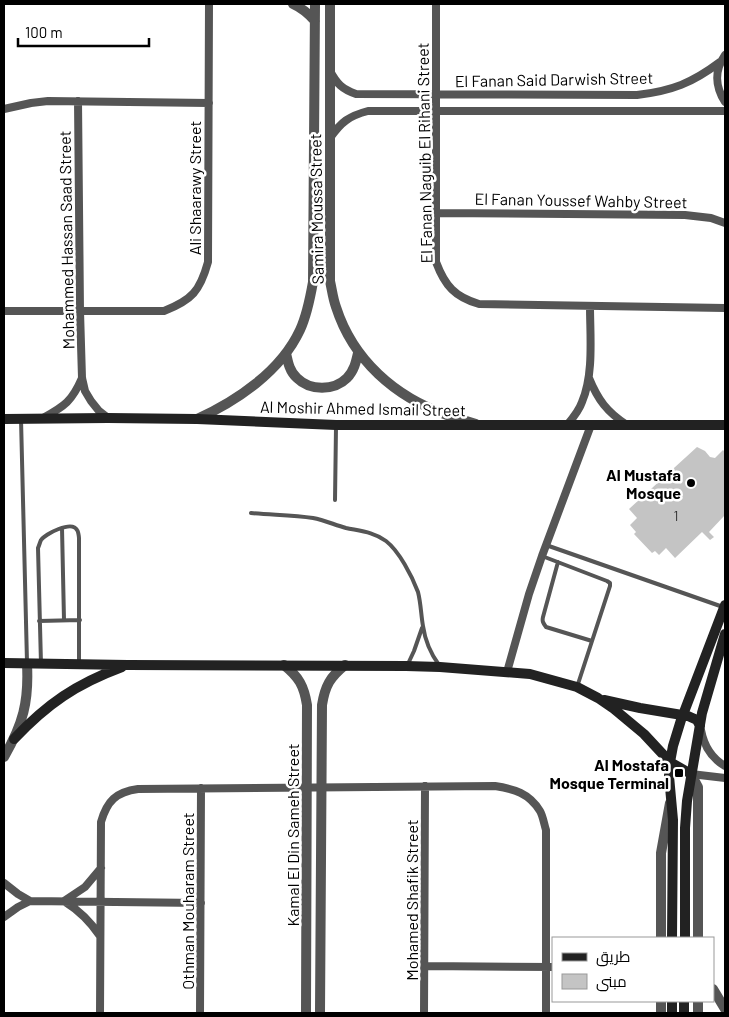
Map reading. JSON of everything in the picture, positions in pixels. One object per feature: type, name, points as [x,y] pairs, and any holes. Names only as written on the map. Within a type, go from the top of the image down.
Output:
[{"type":"main road","name":"Al Moshir Ahmed Ismail Street","points":[[4,419],[197,419],[336,425],[724,426]]},
{"type":"main road","points":[[672,937],[673,820],[669,776],[670,762],[683,715],[725,606]]},
{"type":"main road","points":[[684,937],[687,801],[700,726],[725,634]]},
{"type":"main road","points":[[4,664],[406,666],[530,674],[577,687],[598,698],[637,728],[670,762],[691,774]]},
{"type":"main road","points":[[14,739],[49,705],[70,691],[101,675],[128,665]]},
{"type":"main road","points":[[696,683],[701,690],[709,690]]},
{"type":"main road","points":[[598,698],[640,708],[683,715],[697,720],[700,726]]},
{"type":"main road","points":[[671,797],[678,791],[683,792],[687,795],[687,801]]},
{"type":"street","name":"Ali Shaarawy Street","points":[[4,311],[164,311],[180,305],[194,294],[203,279],[208,262],[209,4]]},
{"type":"street","points":[[293,4],[304,10],[315,21]]},
{"type":"street","name":"Samira Moussa Street","points":[[197,419],[214,412],[241,396],[265,376],[286,354],[299,332],[308,308],[313,282],[315,4]]},
{"type":"street","name":"Samira Moussa Street","points":[[330,4],[330,281],[336,307],[345,331],[358,353],[376,373],[396,390],[420,404],[446,415],[480,425]]},
{"type":"street","name":"El Fanan Naguib El Rihani Street","points":[[436,4],[436,262],[441,276],[449,288],[467,300],[479,304],[725,308]]},
{"type":"street","points":[[725,55],[720,62],[717,73],[720,95],[725,102]]},
{"type":"street","name":"El Fanan Said Darwish Street","points":[[330,71],[340,86],[356,94],[637,94],[673,89],[706,73],[720,62]]},
{"type":"street","points":[[4,109],[48,101],[209,103]]},
{"type":"street","name":"Mohammed Hassan Saad Street","points":[[78,101],[82,378],[91,401],[108,418]]},
{"type":"street","name":"El Fanan Said Darwish Street","points":[[330,138],[346,120],[356,114],[368,111],[725,112]]},
{"type":"street","name":"El Fanan Youssef Wahby Street","points":[[436,212],[685,214],[712,218],[725,223]]},
{"type":"street","points":[[567,425],[582,404],[590,378],[590,306]]},
{"type":"street","points":[[286,354],[289,367],[297,378],[309,386],[322,389],[336,386],[348,378],[355,367],[358,353]]},
{"type":"street","points":[[42,419],[68,402],[76,392],[82,378]]},
{"type":"street","points":[[590,378],[600,401],[607,410],[616,419],[627,425]]},
{"type":"street","points":[[508,672],[529,594],[546,544],[592,425]]},
{"type":"street","points":[[4,757],[21,722],[28,686],[27,664]]},
{"type":"street","name":"Kamal El Din Sameh Street","points":[[284,665],[301,682],[306,693],[308,705],[306,1013]]},
{"type":"street","name":"Kamal El Din Sameh Street","points":[[320,1013],[322,705],[328,682],[345,665]]},
{"type":"street","points":[[700,726],[702,739],[708,752],[725,766]]},
{"type":"street","points":[[691,774],[725,778]]},
{"type":"street","points":[[691,774],[698,790],[698,937]]},
{"type":"street","name":"Mohamed Shafik Street","points":[[424,1013],[425,786]]},
{"type":"street","points":[[100,1013],[101,822],[104,811],[118,795],[128,790],[138,789],[495,786],[512,788],[527,796],[540,811],[546,830],[549,967],[546,1013]]},
{"type":"street","name":"Othman Mouharam Street","points":[[200,1013],[201,788]]},
{"type":"street","points":[[661,937],[661,854],[671,797]]},
{"type":"street","points":[[64,901],[85,887],[101,868]]},
{"type":"street","points":[[4,883],[30,901]]},
{"type":"street","points":[[4,917],[30,901],[201,903]]},
{"type":"street","points":[[64,901],[85,916],[94,926],[100,937]]},
{"type":"street","points":[[424,966],[549,967]]},
{"type":"street","points":[[714,991],[725,1009]]},
{"type":"lane","points":[[21,419],[27,664]]},
{"type":"lane","points":[[335,500],[336,425]]},
{"type":"lane","points":[[252,513],[314,518],[367,532],[387,542],[412,577],[418,593],[423,626],[429,648],[440,667]]},
{"type":"lane","points":[[41,664],[38,548],[42,539],[62,528],[71,526],[78,530],[79,538],[79,664]]},
{"type":"lane","points":[[62,528],[64,620]]},
{"type":"lane","points":[[546,544],[725,606]]},
{"type":"lane","points":[[542,556],[610,583],[577,687]]},
{"type":"lane","points":[[558,562],[542,620],[546,626],[592,641]]},
{"type":"lane","points":[[40,621],[80,620]]},
{"type":"lane","points":[[406,666],[423,626]]},
{"type":"building","name":"Al Mustafa Mosque","points":[[697,447],[705,451],[710,457],[715,458],[723,450],[725,452],[725,515],[709,532],[714,537],[710,540],[702,532],[675,558],[666,548],[659,555],[655,551],[652,553],[634,534],[636,532],[630,525],[637,518],[629,509]]},
{"type":"place","name":"Al Mustafa Mosque","points":[[691,483]]},
{"type":"place","name":"Al Mostafa Mosque Terminal","points":[[679,773]]}]
